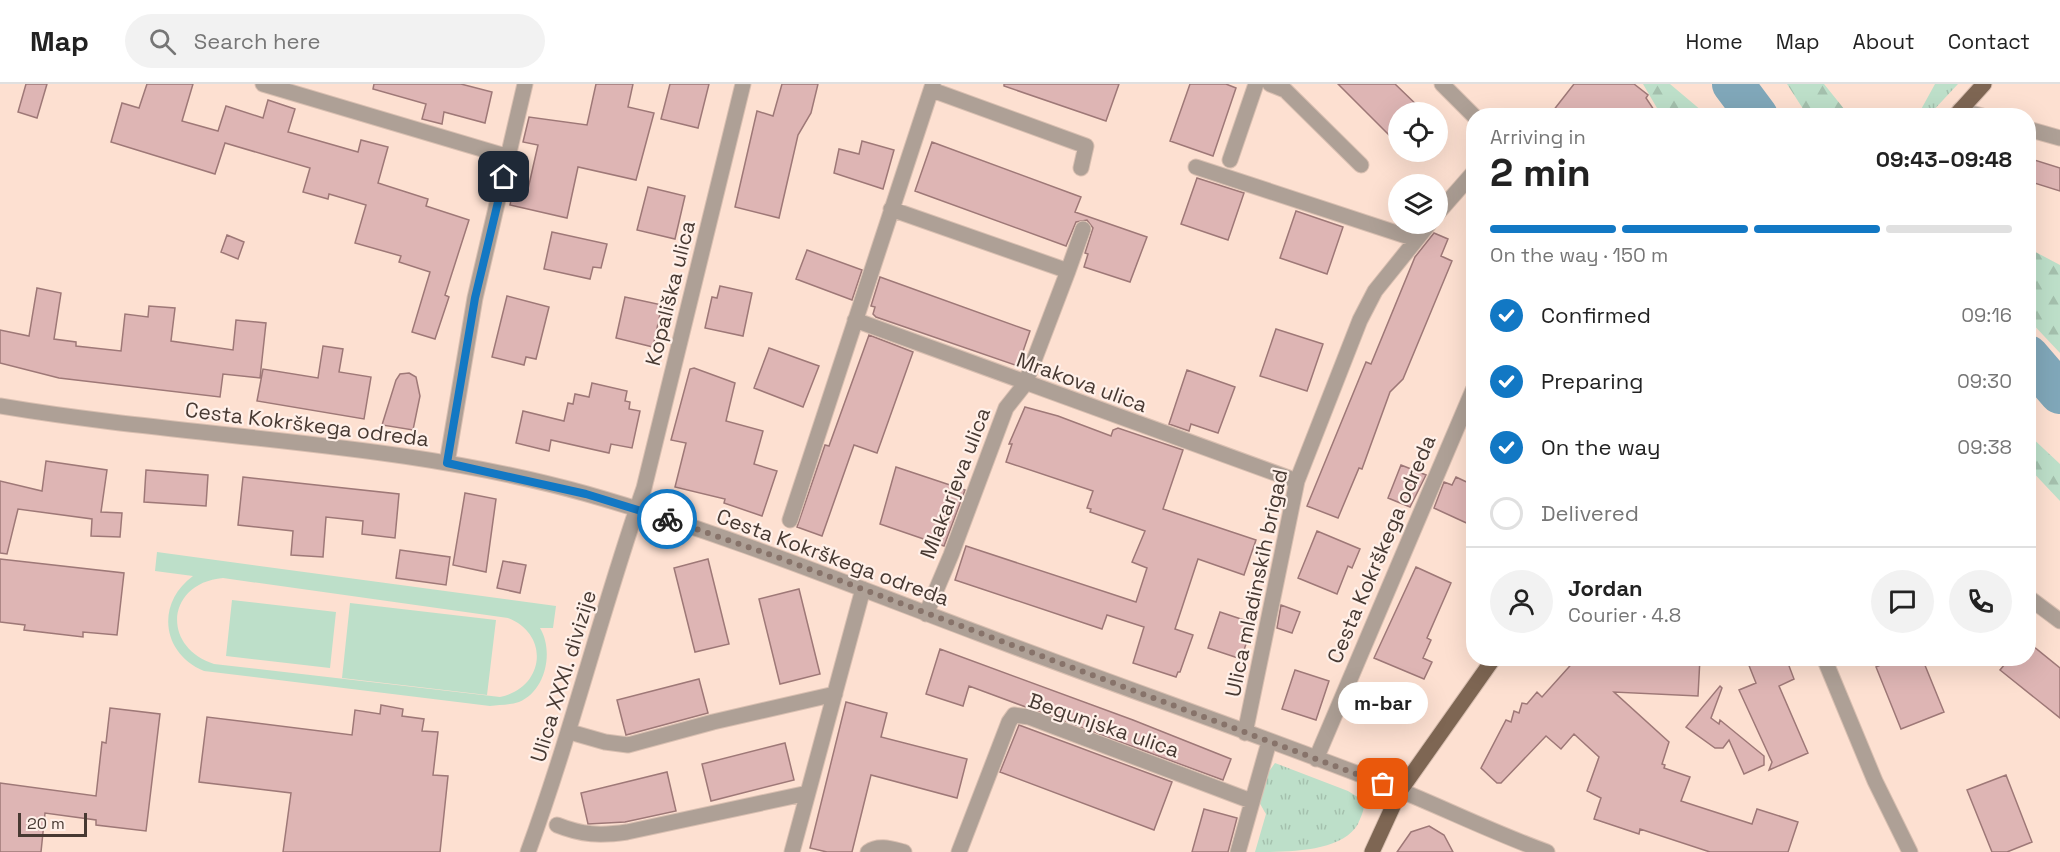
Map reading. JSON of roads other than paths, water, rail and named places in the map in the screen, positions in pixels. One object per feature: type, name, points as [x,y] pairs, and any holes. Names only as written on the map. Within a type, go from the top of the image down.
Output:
[{"type":"main road","points":[[1962,108],[1984,84]]},
{"type":"main road","points":[[1372,852],[1400,790],[1488,666]]},
{"type":"street","points":[[263,84],[509,157]]},
{"type":"street","points":[[447,463],[475,298],[525,84]]},
{"type":"street","name":"Kopališka ulica","points":[[636,511],[644,488],[742,84]]},
{"type":"street","points":[[1230,160],[1256,84]]},
{"type":"street","points":[[1270,84],[1285,90],[1361,165]]},
{"type":"street","points":[[1442,84],[1466,108]]},
{"type":"street","points":[[790,520],[933,87],[1086,146],[1081,168]]},
{"type":"street","points":[[2036,131],[2060,138]]},
{"type":"street","points":[[1196,166],[1415,239]]},
{"type":"street","points":[[1448,201],[1466,181]]},
{"type":"street","points":[[891,209],[1068,271]]},
{"type":"street","name":"Mlakarjeva ulica","points":[[926,614],[951,555],[1005,408],[1025,384],[1083,230]]},
{"type":"street","name":"Ulica mladinskih brigad","points":[[1245,733],[1297,481],[1360,320],[1375,291],[1420,234]]},
{"type":"street","name":"Mrakova ulica","points":[[855,320],[1025,384],[1297,481]]},
{"type":"street","name":"Cesta Kokrškega odreda","points":[[0,406],[177,430],[324,444],[447,463],[586,494],[674,521],[863,589],[1400,790],[1492,832],[1547,852]]},
{"type":"street","name":"Cesta Kokrškega odreda","points":[[1316,759],[1466,406]]},
{"type":"street","name":"Ulica XXXI. divizije","points":[[528,852],[570,732],[621,550],[636,511]]},
{"type":"street","points":[[792,852],[863,589]]},
{"type":"street","points":[[2036,603],[2060,621]]},
{"type":"street","points":[[1827,666],[1875,781],[1910,852]]},
{"type":"street","points":[[570,732],[605,742],[628,745],[713,722],[835,694]]},
{"type":"street","name":"Begunjska ulica","points":[[959,852],[1009,722],[1014,715],[1029,717],[1251,801]]},
{"type":"street","points":[[1238,852],[1269,742]]},
{"type":"street","points":[[557,825],[581,834],[598,836],[808,794]]},
{"type":"street","points":[[868,852],[873,848],[887,847],[904,852]]},
{"type":"waterway","points":[[1733,84],[1751,108]]},
{"type":"waterway","points":[[2036,365],[2060,393]]},
{"type":"place","name":"m-bar","points":[[1383,784]]}]
